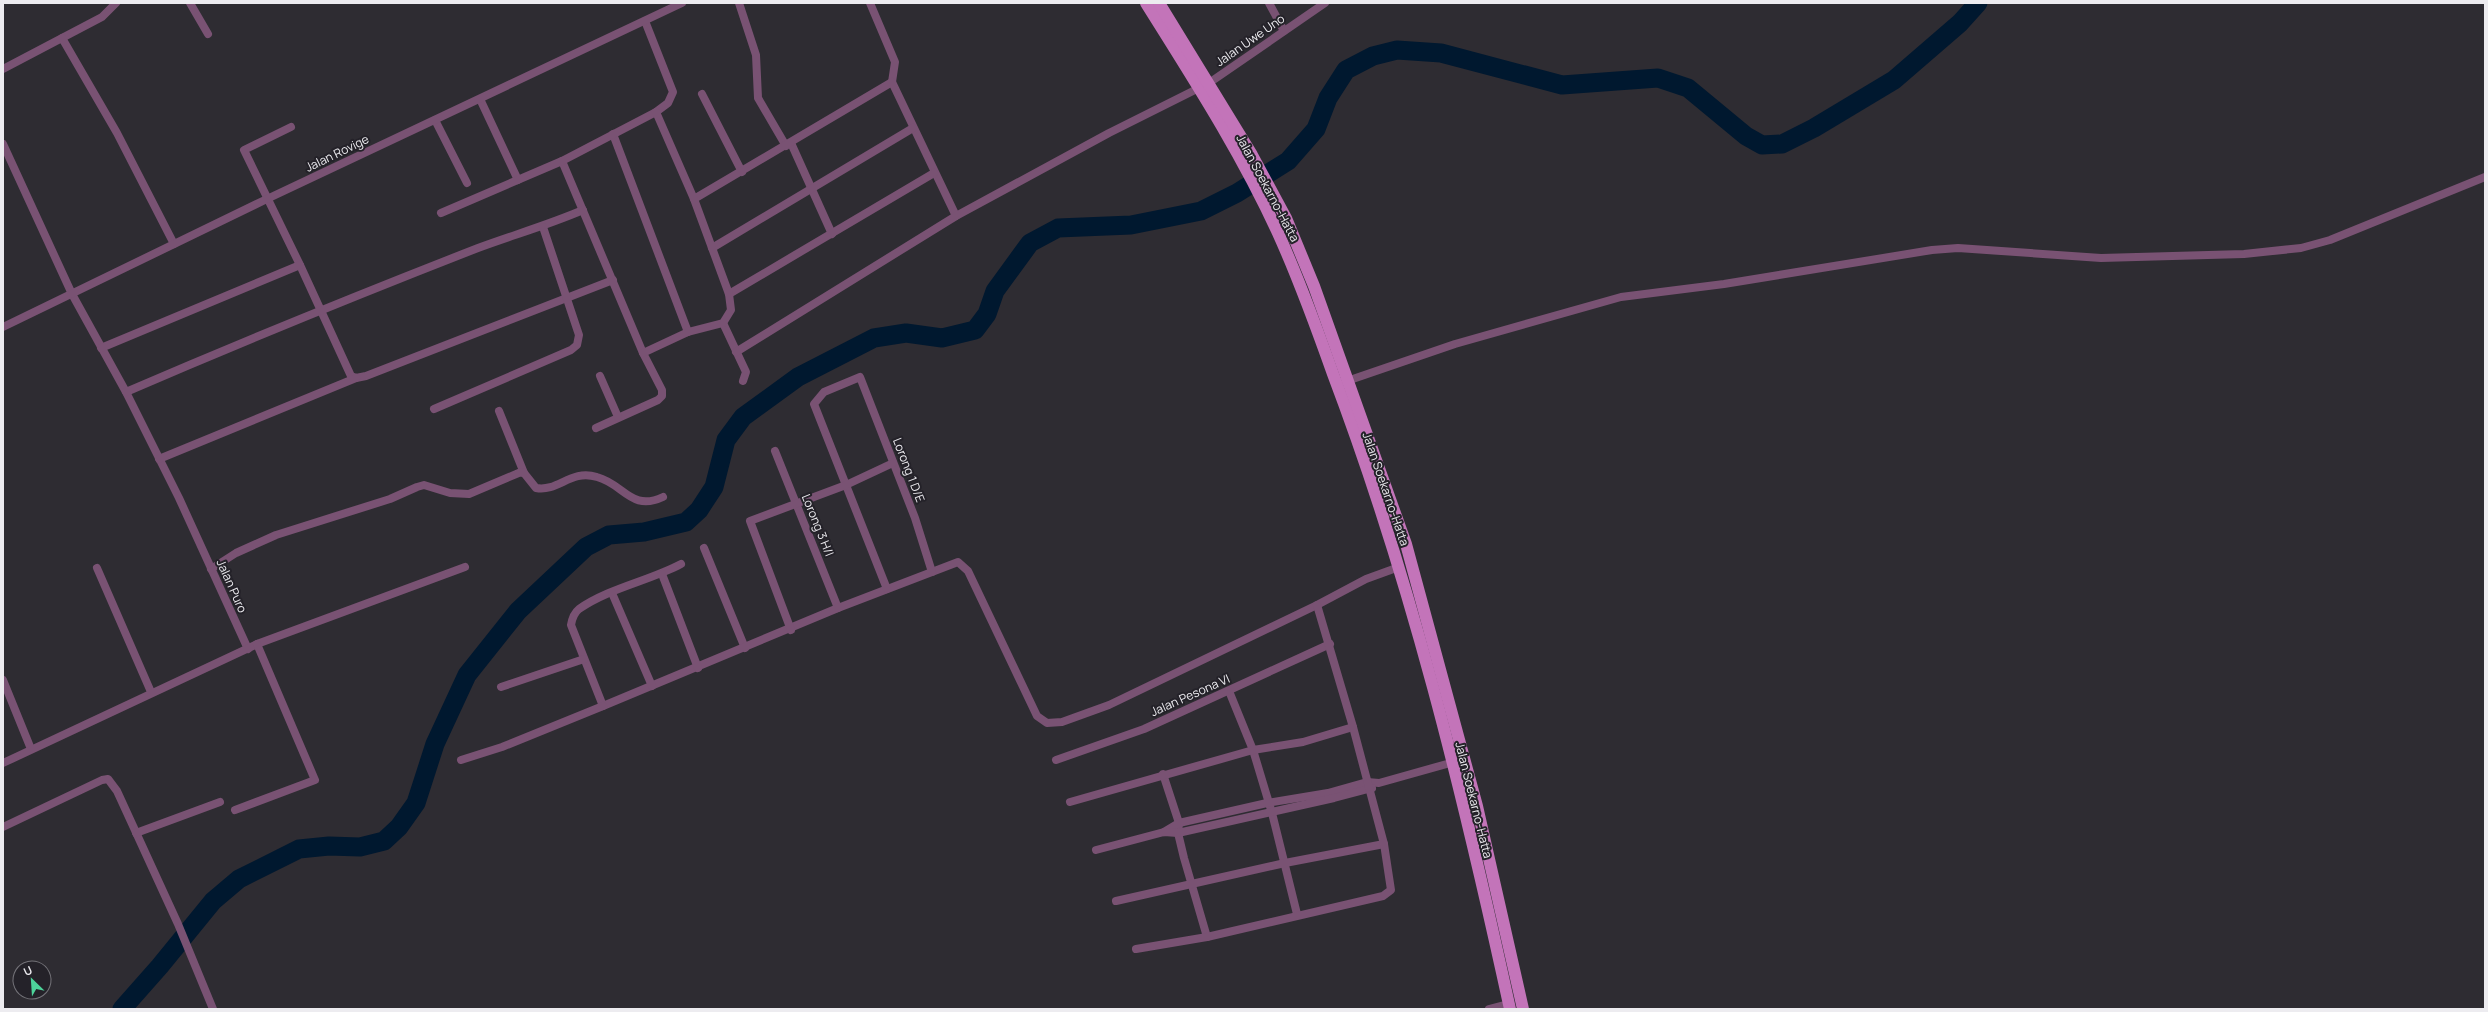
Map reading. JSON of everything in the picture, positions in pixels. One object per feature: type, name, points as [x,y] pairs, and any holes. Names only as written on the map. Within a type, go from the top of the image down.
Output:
[{"type":"main road","name":"Jalan Soekarno-Hatta","points":[[1146,3],[1252,155],[1274,194],[1314,286],[1399,567],[1477,806],[1524,1009]]},
{"type":"main road","name":"Jalan Soekarno-Hatta","points":[[1159,3],[1204,86],[1263,203],[1342,382],[1406,544],[1443,698],[1454,762],[1509,1007]]},
{"type":"main road","points":[[1500,964],[1513,962]]},
{"type":"street","points":[[3,69],[102,17],[116,3]]},
{"type":"street","points":[[190,3],[208,34]]},
{"type":"street","name":"Jalan Rovige","points":[[3,327],[269,198],[682,3]]},
{"type":"street","points":[[739,3],[756,55],[758,98],[789,144],[832,234]]},
{"type":"street","points":[[870,3],[894,62],[892,82],[934,173],[956,216]]},
{"type":"street","points":[[1268,3],[1284,31]]},
{"type":"street","name":"Jalan Uwe Uno","points":[[736,352],[956,216],[1109,133],[1204,86],[1325,3]]},
{"type":"street","points":[[441,213],[562,161],[656,112],[668,103],[674,92],[645,21]]},
{"type":"street","points":[[62,38],[117,133],[174,244]]},
{"type":"street","points":[[694,200],[892,82]]},
{"type":"street","points":[[702,94],[742,172]]},
{"type":"street","points":[[480,99],[518,180]]},
{"type":"street","points":[[643,353],[688,332],[723,323],[731,310],[729,294],[694,200],[656,112]]},
{"type":"street","points":[[435,120],[467,183]]},
{"type":"street","points":[[291,128],[244,150],[269,198],[321,311],[346,370],[351,376],[356,378]]},
{"type":"street","points":[[712,248],[913,128]]},
{"type":"street","points":[[613,134],[688,332]]},
{"type":"street","name":"Jalan Puro","points":[[3,144],[72,294],[126,392],[212,569],[248,649]]},
{"type":"street","points":[[562,161],[643,353],[660,384],[662,396],[596,428]]},
{"type":"street","points":[[729,294],[934,173]]},
{"type":"street","points":[[1342,382],[1455,344],[1622,297],[1724,284],[1932,250],[1958,248],[2101,258],[2244,254],[2301,248],[2330,240],[2485,177]]},
{"type":"street","points":[[126,392],[321,311],[480,248],[543,227],[583,210]]},
{"type":"street","points":[[434,409],[571,350],[577,345],[580,335],[543,227]]},
{"type":"street","points":[[101,348],[300,265]]},
{"type":"street","points":[[159,459],[356,378],[613,280]]},
{"type":"street","points":[[723,323],[746,372],[743,381]]},
{"type":"street","points":[[600,376],[618,417]]},
{"type":"street","name":"Lorong 1 D/E","points":[[846,485],[814,404],[824,392],[860,377],[915,518],[932,572]]},
{"type":"street","points":[[500,411],[524,473],[536,488],[543,489],[576,475],[586,475],[598,477],[634,500],[653,502],[663,497]]},
{"type":"street","name":"Lorong 3 H/I","points":[[775,451],[838,608]]},
{"type":"street","points":[[791,630],[750,521],[797,505],[846,485],[893,463]]},
{"type":"street","points":[[212,569],[236,553],[276,535],[390,499],[424,485],[455,494],[470,494],[506,477],[524,473]]},
{"type":"street","points":[[846,485],[887,589]]},
{"type":"street","points":[[704,548],[745,648]]},
{"type":"street","points":[[461,760],[502,747],[791,630],[838,608],[955,562],[963,564],[1037,716],[1047,723],[1062,722],[1109,705],[1317,606],[1366,579],[1399,567]]},
{"type":"street","points":[[603,706],[571,625],[572,620],[579,610],[612,593],[662,574],[680,564]]},
{"type":"street","points":[[3,763],[151,692],[257,644],[465,567]]},
{"type":"street","points":[[97,568],[151,692]]},
{"type":"street","points":[[662,574],[698,668]]},
{"type":"street","points":[[612,593],[652,686]]},
{"type":"street","points":[[1136,949],[1207,937],[1297,914],[1389,893],[1391,885],[1384,844],[1330,644],[1317,606]]},
{"type":"street","points":[[235,810],[314,780],[257,644]]},
{"type":"street","name":"Jalan Pesona VI","points":[[1056,760],[1144,729],[1330,644]]},
{"type":"street","points":[[501,687],[584,659]]},
{"type":"street","points":[[3,680],[31,749]]},
{"type":"street","points":[[1229,691],[1253,750],[1272,813],[1297,914]]},
{"type":"street","points":[[1070,802],[1163,774],[1253,750],[1303,742],[1353,727]]},
{"type":"street","points":[[1096,850],[1164,832],[1178,832],[1272,813],[1454,762]]},
{"type":"street","points":[[1163,774],[1179,823],[1178,832],[1207,937]]},
{"type":"street","points":[[3,827],[107,778],[117,791],[192,954],[213,1009]]},
{"type":"street","points":[[1164,832],[1179,823],[1268,803],[1368,786]]},
{"type":"street","points":[[136,833],[220,802]]},
{"type":"street","points":[[1116,901],[1285,863],[1384,844]]},
{"type":"street","points":[[1489,1009],[1509,1007]]},
{"type":"waterway","points":[[122,1009],[160,966],[213,901],[239,879],[299,849],[329,846],[360,847],[384,841],[399,827],[416,803],[435,744],[467,675],[518,611],[586,547],[609,535],[644,532],[686,522],[699,510],[714,487],[726,440],[743,417],[798,377],[874,338],[906,333],[942,338],[975,330],[987,314],[995,291],[1030,243],[1058,228],[1131,225],[1201,211],[1237,193],[1288,161],[1316,129],[1328,98],[1346,70],[1373,56],[1397,50],[1441,53],[1562,85],[1658,78],[1688,88],[1746,136],[1762,145],[1782,144],[1814,128],[1894,80],[1960,23],[1978,3]]}]
